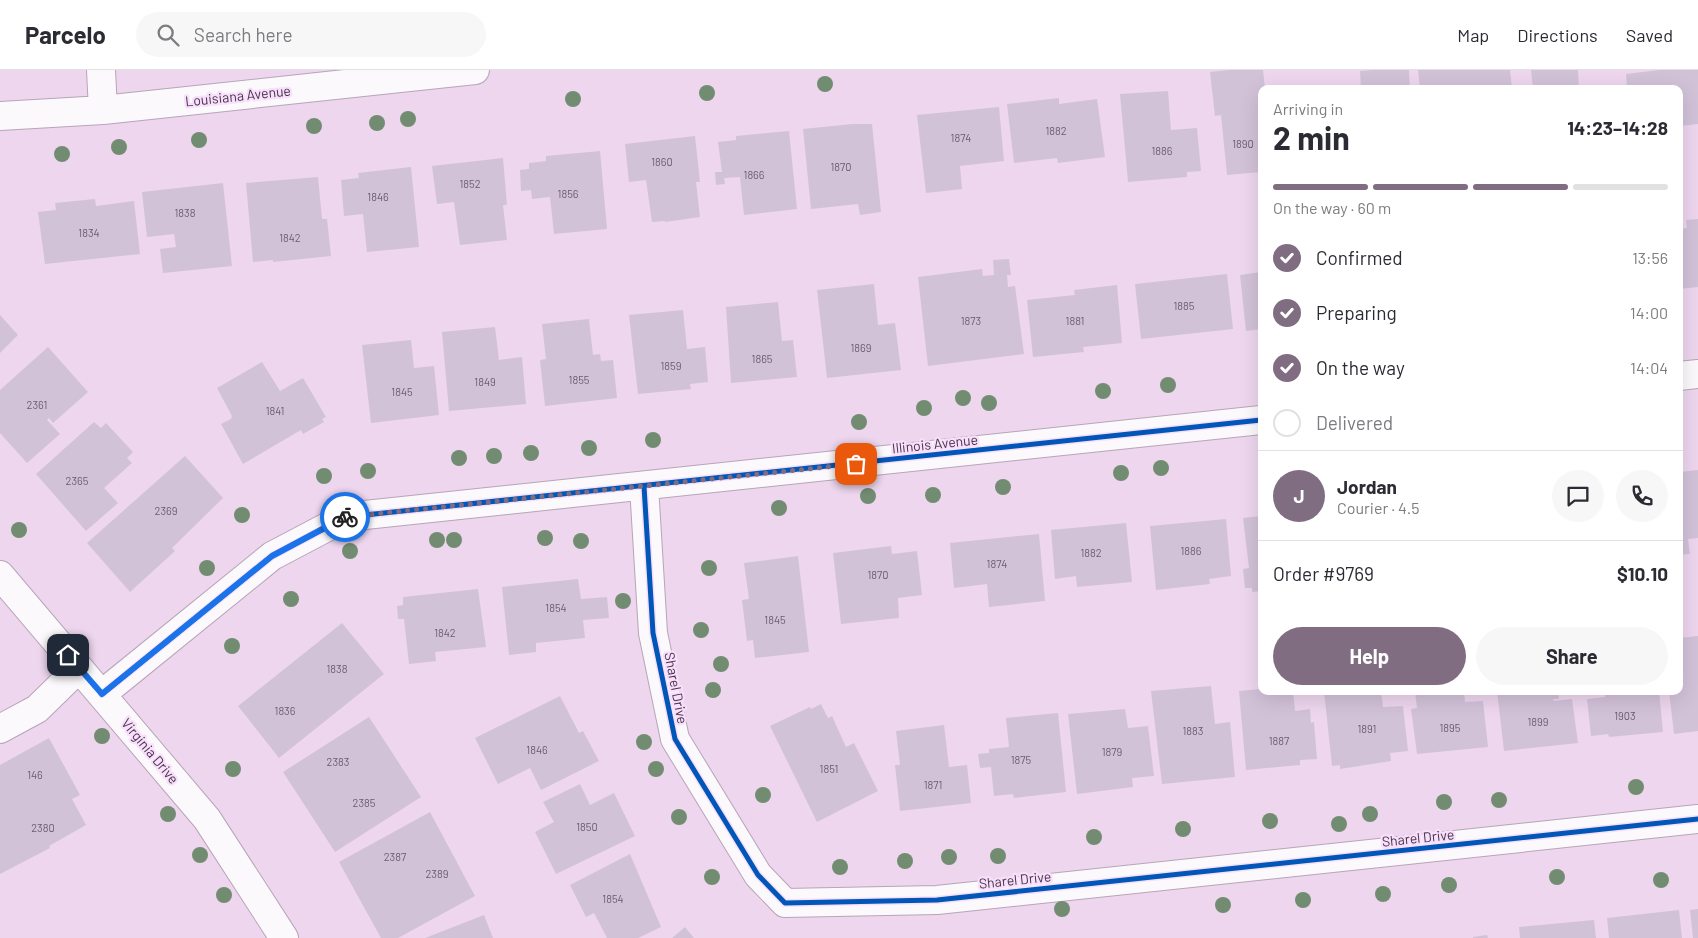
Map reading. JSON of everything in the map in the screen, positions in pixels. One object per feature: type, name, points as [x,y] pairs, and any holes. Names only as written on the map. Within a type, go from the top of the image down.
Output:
[{"type":"street","points":[[101,70],[103,110]]},
{"type":"street","name":"Louisiana Avenue","points":[[0,116],[103,110],[475,70]]},
{"type":"street","points":[[1683,376],[1698,374]]},
{"type":"street","name":"Illinois Avenue","points":[[102,694],[272,556],[346,517],[1258,420]]},
{"type":"street","name":"Sharel Drive","points":[[644,486],[653,632],[674,739],[758,875],[785,903],[937,900],[1698,819]]},
{"type":"street","name":"Virginia Drive","points":[[0,575],[207,819],[284,938]]},
{"type":"street","points":[[0,729],[37,709],[79,668]]},
{"type":"building","points":[[1263,70],[1265,85],[1258,85],[1258,172],[1227,175],[1221,115],[1215,116],[1210,72]]},
{"type":"building","points":[[1409,70],[1410,85],[1361,85],[1360,71]]},
{"type":"building","points":[[1418,70],[1510,70],[1512,85],[1420,85]]},
{"type":"building","points":[[1531,70],[1578,70],[1579,85],[1533,85]]},
{"type":"building","points":[[1659,70],[1698,70],[1698,124],[1683,126],[1683,85],[1627,85],[1626,74]]},
{"type":"building","points":[[1168,91],[1171,130],[1197,128],[1201,171],[1187,172],[1187,177],[1128,182],[1120,94]]},
{"type":"building","points":[[1059,98],[1059,104],[1097,99],[1105,157],[1058,163],[1057,158],[1014,163],[1007,104]]},
{"type":"building","points":[[999,107],[1004,161],[960,166],[962,189],[926,193],[917,115]]},
{"type":"building","points":[[872,124],[881,212],[860,215],[858,204],[811,209],[803,129]]},
{"type":"building","points":[[789,131],[797,209],[744,215],[740,177],[724,178],[725,184],[716,185],[715,172],[722,172],[718,142],[736,140],[736,136]]},
{"type":"building","points":[[695,136],[700,182],[696,182],[700,217],[652,222],[646,180],[629,182],[625,144]]},
{"type":"building","points":[[600,151],[607,229],[554,234],[550,197],[532,199],[531,190],[521,191],[520,170],[529,169],[529,163],[546,161],[546,156]]},
{"type":"building","points":[[503,158],[507,205],[503,205],[507,240],[460,245],[454,202],[437,204],[432,166]]},
{"type":"building","points":[[411,167],[419,247],[367,252],[363,214],[344,216],[341,180],[359,178],[358,173]]},
{"type":"building","points":[[318,177],[322,219],[327,219],[331,256],[273,262],[273,260],[253,262],[246,183]]},
{"type":"building","points":[[223,183],[232,266],[163,273],[160,249],[176,247],[174,234],[147,237],[142,192]]},
{"type":"building","points":[[95,199],[96,206],[134,201],[140,254],[45,264],[38,212],[56,210],[55,203]]},
{"type":"building","points":[[1698,219],[1698,287],[1683,289],[1683,228],[1687,228],[1686,220]]},
{"type":"building","points":[[1009,259],[1011,275],[1007,275],[1008,287],[1015,286],[1024,354],[928,366],[918,277],[982,269],[983,276],[994,275],[993,260]]},
{"type":"building","points":[[1258,272],[1258,329],[1246,331],[1240,275]]},
{"type":"building","points":[[1227,274],[1233,329],[1141,339],[1135,284]]},
{"type":"building","points":[[874,284],[878,325],[895,323],[901,370],[827,378],[817,290]]},
{"type":"building","points":[[1117,285],[1122,343],[1083,347],[1084,352],[1033,357],[1027,300],[1075,295],[1074,290]]},
{"type":"building","points":[[778,302],[782,341],[793,340],[797,377],[731,383],[726,307]]},
{"type":"building","points":[[683,310],[687,349],[705,347],[708,382],[690,384],[691,389],[638,394],[629,315]]},
{"type":"building","points":[[0,315],[18,335],[0,353]]},
{"type":"building","points":[[589,319],[593,355],[600,354],[601,361],[613,360],[617,398],[545,406],[540,360],[546,359],[542,324]]},
{"type":"building","points":[[495,327],[499,360],[522,357],[526,404],[449,411],[442,332]]},
{"type":"building","points":[[411,340],[414,368],[434,366],[439,415],[371,423],[362,345]]},
{"type":"building","points":[[48,347],[88,392],[53,423],[49,418],[47,420],[60,434],[27,463],[0,433],[0,390]]},
{"type":"building","points":[[262,362],[280,391],[303,378],[326,417],[322,419],[324,422],[303,434],[301,430],[243,464],[221,424],[231,419],[232,416],[217,388]]},
{"type":"building","points":[[94,422],[101,428],[106,423],[133,452],[127,458],[132,463],[104,488],[118,503],[86,531],[36,474]]},
{"type":"building","points":[[185,456],[223,498],[172,548],[175,551],[130,592],[87,543]]},
{"type":"building","points":[[1698,470],[1698,538],[1688,539],[1690,554],[1683,555],[1683,472]]},
{"type":"building","points":[[1258,516],[1258,591],[1252,592],[1252,588],[1245,588],[1243,569],[1249,568],[1243,518]]},
{"type":"building","points":[[1226,519],[1231,576],[1209,579],[1210,584],[1156,590],[1150,526]]},
{"type":"building","points":[[1126,523],[1132,582],[1077,587],[1076,576],[1055,579],[1051,530]]},
{"type":"building","points":[[1039,534],[1045,601],[989,607],[987,584],[954,588],[950,543]]},
{"type":"building","points":[[891,546],[892,554],[917,551],[922,595],[898,598],[899,618],[841,624],[833,553]]},
{"type":"building","points":[[798,556],[809,652],[755,658],[753,640],[747,641],[742,600],[749,599],[744,563]]},
{"type":"building","points":[[578,579],[581,599],[607,597],[609,618],[583,620],[585,638],[536,643],[536,652],[509,655],[502,587]]},
{"type":"building","points":[[478,589],[486,647],[435,652],[436,661],[409,664],[404,619],[398,619],[397,606],[403,605],[403,597]]},
{"type":"building","points":[[342,623],[384,674],[279,758],[238,706]]},
{"type":"building","points":[[1698,636],[1698,731],[1674,734],[1669,695],[1683,695],[1683,638]]},
{"type":"building","points":[[1211,686],[1215,724],[1230,722],[1235,777],[1162,784],[1151,691]]},
{"type":"building","points":[[1258,689],[1258,695],[1293,695],[1295,711],[1310,709],[1311,723],[1314,722],[1317,759],[1300,760],[1300,765],[1246,770],[1239,691]]},
{"type":"building","points":[[1324,695],[1382,695],[1383,707],[1403,706],[1408,751],[1390,753],[1391,761],[1340,769],[1340,765],[1332,766]]},
{"type":"building","points":[[1415,695],[1464,695],[1465,702],[1483,701],[1488,747],[1417,754],[1411,709],[1417,708]]},
{"type":"building","points":[[1497,695],[1558,695],[1559,699],[1553,699],[1554,701],[1572,699],[1578,743],[1504,751]]},
{"type":"building","points":[[1605,695],[1659,695],[1663,732],[1609,737],[1608,734],[1591,736],[1587,699],[1605,697]]},
{"type":"building","points":[[560,696],[579,733],[583,731],[599,761],[541,790],[530,768],[498,784],[475,738]]},
{"type":"building","points":[[821,704],[828,718],[832,716],[846,747],[854,743],[878,791],[817,822],[770,726],[810,707],[811,709]]},
{"type":"building","points":[[1125,709],[1128,728],[1148,726],[1154,776],[1132,778],[1133,787],[1077,794],[1068,714]]},
{"type":"building","points":[[1058,713],[1066,792],[1014,798],[1013,794],[994,796],[991,767],[980,768],[978,754],[989,753],[989,749],[1009,747],[1006,718]]},
{"type":"building","points":[[369,717],[421,797],[335,852],[283,772]]},
{"type":"building","points":[[944,725],[949,767],[967,765],[971,803],[900,811],[895,765],[900,765],[896,731]]},
{"type":"building","points":[[49,738],[80,795],[72,799],[86,825],[49,846],[50,848],[0,874],[0,765]]},
{"type":"building","points":[[580,784],[590,805],[614,793],[635,836],[556,874],[535,832],[554,822],[543,802]]},
{"type":"building","points":[[430,812],[475,896],[398,938],[381,938],[339,862]]},
{"type":"building","points":[[630,854],[661,927],[638,938],[607,938],[594,913],[586,917],[570,885]]},
{"type":"building","points":[[1698,909],[1698,938],[1693,938],[1690,910]]},
{"type":"building","points":[[1679,910],[1682,938],[1609,938],[1607,918]]},
{"type":"building","points":[[484,915],[493,938],[425,938]]},
{"type":"building","points":[[1594,920],[1596,938],[1520,938],[1519,927]]},
{"type":"building","points":[[685,927],[694,938],[672,938]]},
{"type":"building","points":[[1487,935],[1488,938],[1473,938],[1473,937]]},
{"type":"cycle path","points":[[102,694],[272,556],[346,517],[1258,420]]},
{"type":"cycle path","points":[[644,486],[653,633],[675,739],[758,875],[785,903],[937,900],[1698,819]]},
{"type":"way so far","points":[[345,517],[856,464]]},
{"type":"route","points":[[68,655],[102,694],[272,556],[345,517]]}]
